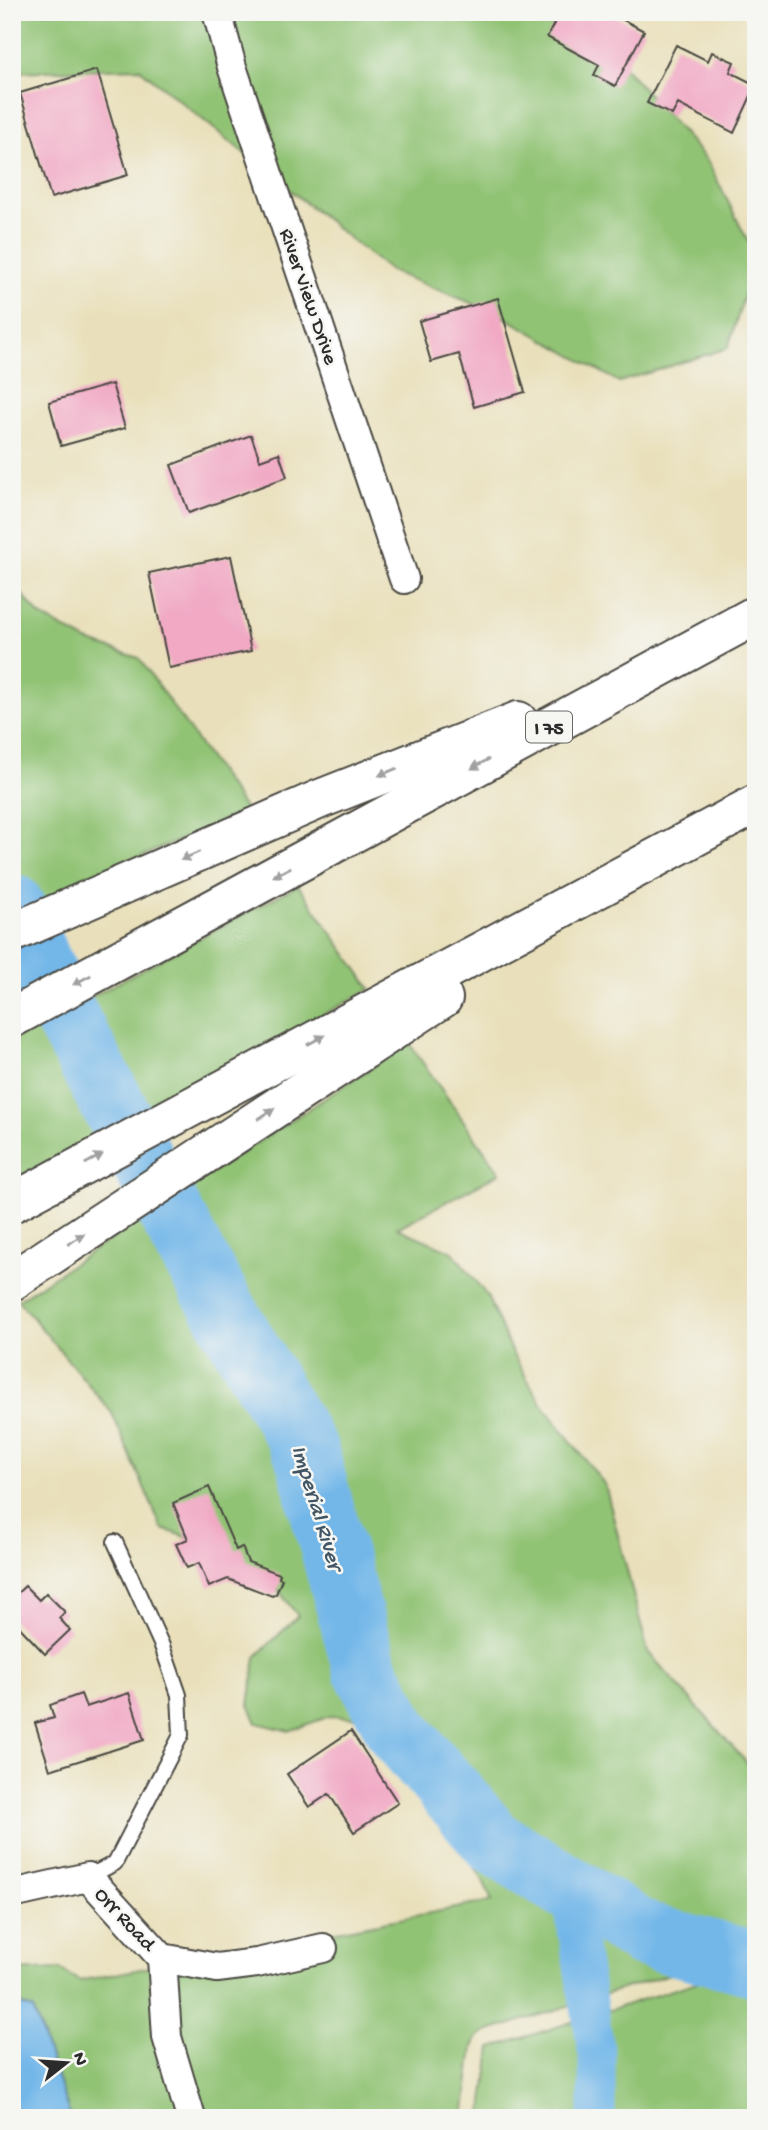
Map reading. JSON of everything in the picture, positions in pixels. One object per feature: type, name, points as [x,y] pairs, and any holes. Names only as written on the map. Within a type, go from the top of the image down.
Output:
[{"type":"highway","name":"I 75","points":[[12,1018],[756,615]]},
{"type":"highway","points":[[12,933],[320,799],[679,656]]},
{"type":"highway","points":[[12,1203],[424,996],[756,804]]},
{"type":"highway","points":[[16,1279],[424,996]]},
{"type":"street","name":"River View Drive","points":[[218,12],[232,67],[404,579]]},
{"type":"street","name":"Orr Road","points":[[12,1894],[88,1877],[162,1958],[216,1968],[257,1963],[323,1948]]},
{"type":"street","points":[[162,1958],[167,2038],[191,2118]]},
{"type":"lane","points":[[88,1877],[115,1863],[181,1735],[179,1695],[162,1646],[116,1542]]},
{"type":"green space","points":[[12,12],[526,12],[620,62],[707,160],[756,257],[728,348],[619,382],[497,313],[390,271],[139,68],[12,72]]},
{"type":"green space","points":[[12,582],[39,615],[87,641],[139,658],[246,811],[12,913]]},
{"type":"green space","points":[[298,885],[371,989],[12,1181],[12,1040]]},
{"type":"green space","points":[[409,1043],[500,1173],[397,1228],[453,1252],[487,1296],[511,1351],[541,1403],[605,1485],[648,1652],[756,1773],[756,1947],[486,2032],[477,2038],[473,2047],[464,2118],[71,2118],[33,2009],[12,2002],[12,1971],[60,1969],[79,1981],[492,1901],[482,1878],[466,1854],[427,1810],[411,1774],[391,1743],[363,1718],[330,1716],[289,1731],[257,1723],[249,1705],[256,1657],[298,1616],[264,1572],[215,1546],[162,1529],[112,1413],[18,1300]]},
{"type":"green space","points":[[756,1963],[756,2118],[482,2118],[491,2048]]},
{"type":"water","points":[[12,2002],[33,2009],[71,2118],[12,2118]]},
{"type":"building","points":[[560,12],[618,12],[616,16],[644,31],[615,86],[594,75],[599,65],[547,37]]},
{"type":"building","points":[[676,45],[708,61],[712,52],[734,62],[730,72],[756,85],[734,133],[678,104],[672,115],[647,103]]},
{"type":"building","points":[[97,70],[128,175],[51,198],[20,93]]},
{"type":"building","points":[[498,298],[525,392],[474,407],[459,354],[431,362],[419,321]]},
{"type":"building","points":[[112,384],[125,428],[61,446],[49,402]]},
{"type":"building","points":[[251,435],[260,460],[279,453],[287,477],[189,513],[171,465]]},
{"type":"building","points":[[231,556],[251,651],[169,668],[149,573]]},
{"type":"building","points":[[209,1487],[236,1550],[242,1547],[248,1562],[280,1574],[279,1578],[282,1579],[276,1594],[272,1596],[228,1579],[209,1587],[199,1563],[187,1568],[176,1544],[188,1539],[173,1503]]},
{"type":"building","points":[[25,1586],[39,1600],[46,1593],[65,1612],[59,1618],[70,1630],[45,1654],[12,1619],[12,1598]]},
{"type":"building","points":[[129,1693],[144,1740],[50,1770],[35,1723],[54,1718],[50,1705],[81,1694],[86,1707]]},
{"type":"building","points":[[351,1731],[398,1803],[354,1832],[329,1794],[309,1807],[287,1774]]},
{"type":"waterway","name":"Imperial River","points":[[12,906],[62,1009],[190,1250],[306,1451],[365,1668],[398,1731],[493,1841],[645,1935],[756,1964]]},
{"type":"waterway","points":[[569,1888],[597,2055],[597,2118]]}]
